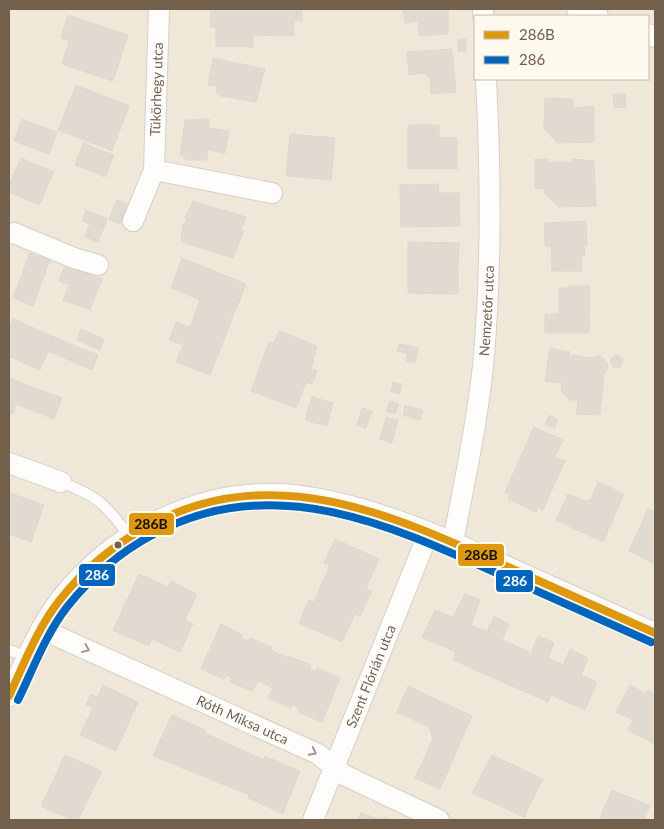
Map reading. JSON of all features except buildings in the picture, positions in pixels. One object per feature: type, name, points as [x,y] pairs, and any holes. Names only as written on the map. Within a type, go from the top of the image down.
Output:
[{"type":"street","name":"Tükörhegy utca","points":[[133,221],[154,170],[159,9]]},
{"type":"street","points":[[577,9],[595,15]]},
{"type":"street","name":"Nemzetőr utca","points":[[453,542],[471,452],[483,367],[489,288],[491,177],[486,80]]},
{"type":"street","points":[[154,170],[272,193]]},
{"type":"street","points":[[10,237],[98,265]]},
{"type":"street","points":[[9,463],[61,482]]},
{"type":"street","points":[[9,696],[41,629],[59,602],[79,578],[104,554],[129,536],[172,514],[198,505],[228,498],[259,495],[292,495],[327,500],[429,532],[655,633]]},
{"type":"street","name":"Szent Flórián utca","points":[[313,820],[429,532]]},
{"type":"street","name":"Róth Miksa utca","points":[[41,629],[318,754],[344,775],[439,820]]},
{"type":"lane","points":[[61,482],[79,489],[105,504],[129,536]]},
{"type":"lane","points":[[9,650],[27,657]]},
{"type":"shaded area","points":[[9,9],[655,9],[655,820],[9,820]]},
{"type":"transit line","name":"286B","points":[[9,696],[31,647],[51,612],[68,590],[100,558],[150,525],[196,506],[241,496],[287,496],[332,502],[376,513],[421,529],[655,633]]},
{"type":"transit line","name":"286","points":[[18,700],[59,617],[96,575],[129,549],[154,534],[198,515],[243,506],[287,506],[331,512],[374,523],[461,557],[651,642]]}]
